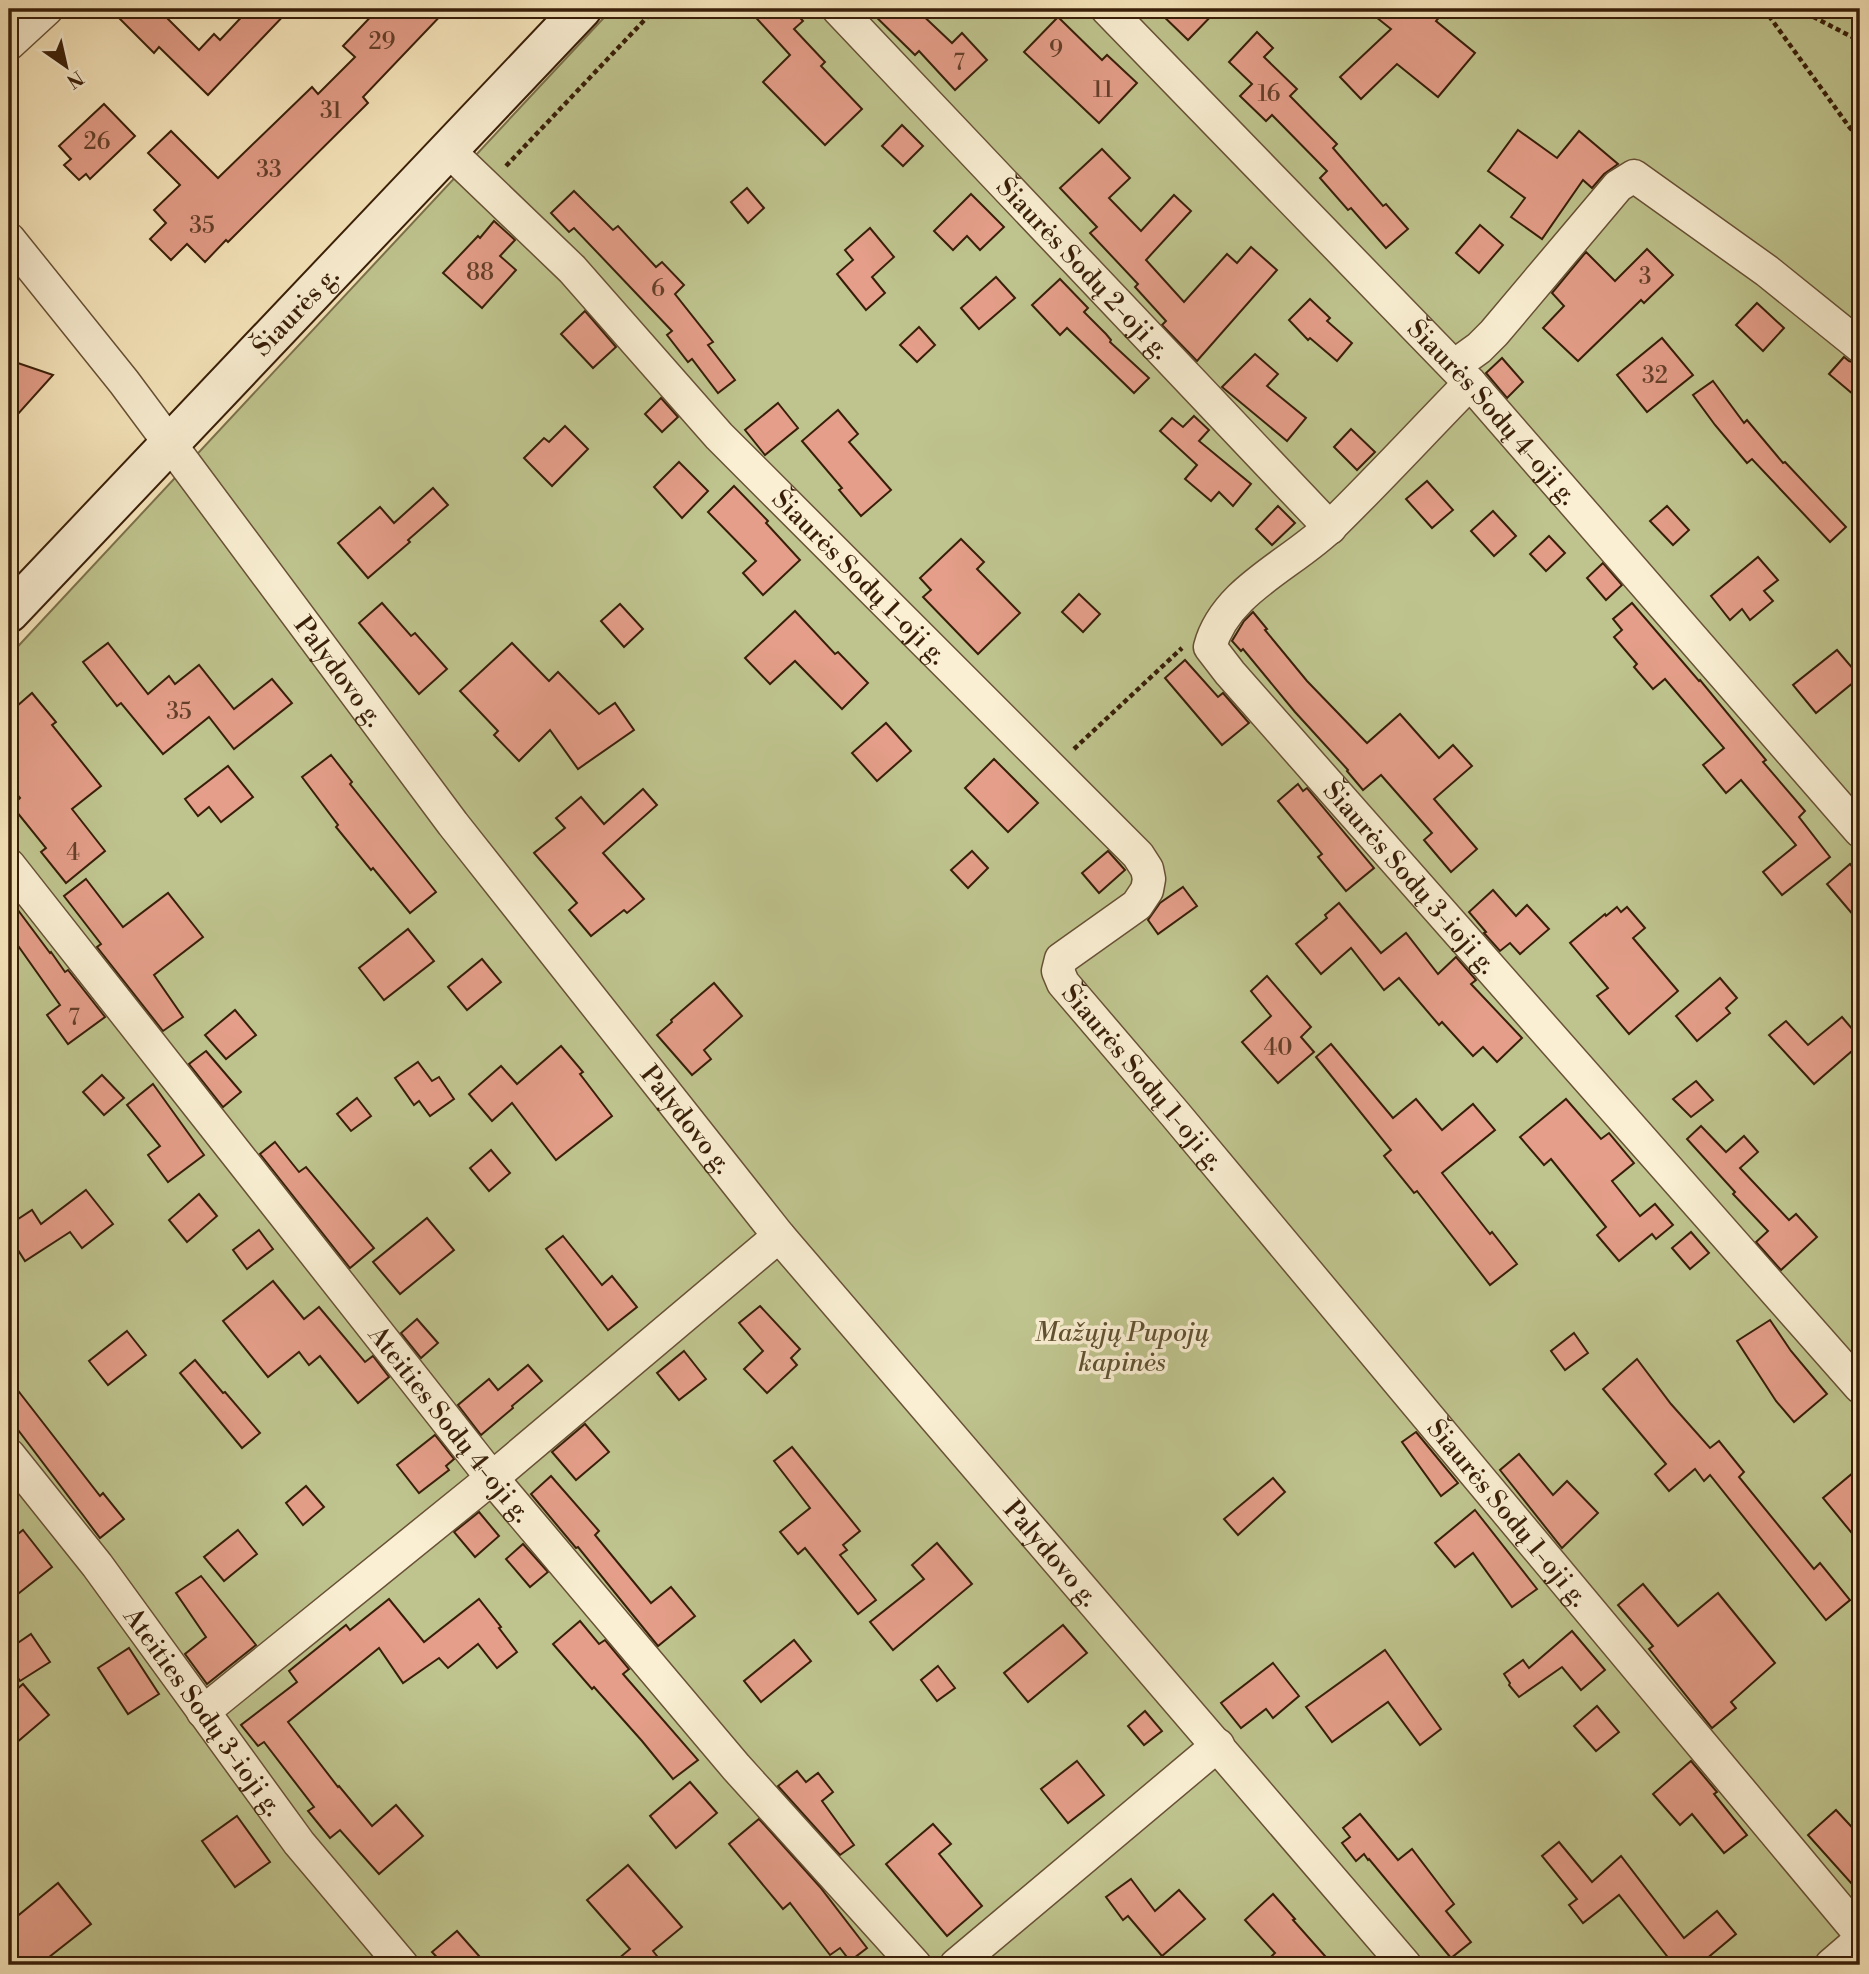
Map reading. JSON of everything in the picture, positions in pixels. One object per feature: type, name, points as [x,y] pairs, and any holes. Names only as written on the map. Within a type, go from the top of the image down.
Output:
[{"type":"main road","name":"Šiaurės g.","points":[[9,613],[582,9]]},
{"type":"street","points":[[9,44],[47,9]]},
{"type":"street","name":"Šiaurės Sodų 2-oji g.","points":[[838,9],[1330,528]]},
{"type":"street","name":"Šiaurės Sodų 4-oji g.","points":[[1107,9],[1462,374],[1860,831]]},
{"type":"street","name":"Šiaurės Sodų 1-oji g.","points":[[449,150],[572,269],[719,436],[1138,855],[1147,869],[1147,890],[1137,905],[1061,960],[1058,971],[1063,983],[1860,1934]]},
{"type":"street","points":[[1210,647],[1214,633],[1236,601],[1330,528],[1618,186],[1634,176],[1767,271],[1860,346]]},
{"type":"street","name":"Palydovo g.","points":[[9,239],[124,382],[453,824],[779,1236],[1405,1965]]},
{"type":"street","name":"Šiaurės Sodų 3-ioji g.","points":[[1210,647],[1239,684],[1860,1387]]},
{"type":"street","name":"Ateities Sodų 4-oji g.","points":[[9,865],[492,1478],[736,1767],[915,1965]]},
{"type":"street","points":[[202,1712],[492,1478],[779,1236]]},
{"type":"street","name":"Ateities Sodų 3-ioji g.","points":[[9,1455],[97,1565],[299,1843],[402,1965]]},
{"type":"street","points":[[956,1965],[1218,1745]]},
{"type":"street","points":[[1831,1965],[1860,1940]]},
{"type":"path","points":[[487,187],[654,9]]},
{"type":"path","points":[[1764,9],[1860,138]]},
{"type":"path","points":[[1798,9],[1860,41]]},
{"type":"path","points":[[1040,757],[1055,759],[1069,754],[1195,636],[1210,647]]},
{"type":"green space","name":"Mažųjų Pupojų kapinės","points":[[612,9],[1860,9],[1860,1965],[9,1965],[9,656]]},
{"type":"building","points":[[110,9],[158,9],[199,50],[214,34],[220,40],[249,9],[290,9],[208,95],[159,47],[154,53]]},
{"type":"building","points":[[378,9],[447,9],[363,97],[368,103],[228,242],[226,240],[205,262],[187,244],[171,260],[150,239],[166,223],[154,210],[180,185],[148,153],[171,131],[218,178],[312,87],[318,94],[355,57],[343,46]]},
{"type":"building","points":[[748,9],[792,9],[803,21],[794,29],[825,62],[821,66],[862,109],[825,145],[763,82],[790,55]]},
{"type":"building","points":[[868,9],[916,9],[952,43],[962,33],[987,60],[955,90],[919,51],[915,55]]},
{"type":"building","points":[[1156,9],[1218,9],[1188,40]]},
{"type":"building","points":[[1366,9],[1446,9],[1436,21],[1475,53],[1438,97],[1397,64],[1361,99],[1340,77],[1391,29]]},
{"type":"building","points":[[1058,17],[1102,60],[1107,55],[1137,83],[1099,123],[1024,52]]},
{"type":"building","points":[[1257,32],[1273,48],[1264,57],[1297,89],[1290,96],[1337,144],[1333,148],[1383,206],[1386,204],[1408,229],[1386,248],[1320,178],[1327,171],[1272,115],[1266,121],[1240,96],[1252,84],[1229,62]]},
{"type":"building","points":[[104,104],[135,136],[90,179],[86,174],[79,180],[64,165],[71,159],[59,146]]},
{"type":"building","points":[[902,125],[923,146],[903,166],[882,146]]},
{"type":"building","points":[[1518,130],[1557,158],[1579,131],[1618,164],[1604,174],[1592,188],[1583,180],[1542,239],[1511,217],[1525,198],[1488,171]]},
{"type":"building","points":[[1102,149],[1130,178],[1109,198],[1141,231],[1174,195],[1191,211],[1146,260],[1184,302],[1227,254],[1237,263],[1251,247],[1277,270],[1197,361],[1162,325],[1166,321],[1135,287],[1138,284],[1090,233],[1097,227],[1060,188]]},
{"type":"building","points":[[747,188],[764,208],[748,223],[731,202]]},
{"type":"building","points":[[574,191],[613,230],[618,226],[656,267],[662,262],[684,285],[675,294],[713,342],[708,345],[735,380],[718,393],[692,359],[688,362],[667,335],[672,331],[574,228],[569,232],[551,213]]},
{"type":"building","points":[[971,194],[1004,227],[980,250],[967,236],[953,250],[934,231]]},
{"type":"building","points":[[494,221],[515,240],[500,256],[516,270],[482,308],[443,273]]},
{"type":"building","points":[[1480,225],[1503,245],[1479,273],[1456,253]]},
{"type":"building","points":[[870,228],[894,257],[872,277],[885,293],[866,310],[837,274],[853,260],[845,250]]},
{"type":"building","points":[[1647,249],[1673,275],[1644,303],[1641,300],[1578,361],[1543,328],[1564,306],[1552,293],[1586,252],[1615,281]]},
{"type":"building","points":[[996,277],[1015,298],[979,329],[961,308]]},
{"type":"building","points":[[1060,279],[1088,308],[1084,312],[1106,334],[1110,342],[1149,378],[1134,393],[1067,328],[1060,335],[1032,305]]},
{"type":"building","points":[[1310,299],[1330,318],[1327,321],[1352,343],[1337,361],[1310,338],[1308,340],[1289,320]]},
{"type":"building","points":[[1757,303],[1784,328],[1763,351],[1736,325]]},
{"type":"building","points":[[585,311],[616,347],[593,368],[561,334]]},
{"type":"building","points":[[919,327],[935,345],[917,362],[900,345]]},
{"type":"building","points":[[1662,338],[1693,375],[1647,412],[1617,375]]},
{"type":"building","points":[[1255,354],[1278,374],[1267,386],[1306,418],[1287,441],[1222,387]]},
{"type":"building","points":[[1844,357],[1860,364],[1860,400],[1829,374]]},
{"type":"building","points":[[1502,358],[1523,382],[1507,398],[1486,373]]},
{"type":"building","points":[[9,360],[53,375],[9,424]]},
{"type":"building","points":[[1713,381],[1744,423],[1747,420],[1783,463],[1785,462],[1846,527],[1830,542],[1752,459],[1747,463],[1693,395]]},
{"type":"building","points":[[661,398],[678,417],[662,432],[645,414]]},
{"type":"building","points":[[778,403],[798,428],[765,455],[745,430]]},
{"type":"building","points":[[838,410],[858,434],[849,442],[891,490],[861,516],[839,490],[842,488],[802,441]]},
{"type":"building","points":[[1194,416],[1209,430],[1199,441],[1251,484],[1233,506],[1219,492],[1211,501],[1185,479],[1197,465],[1160,431],[1172,418],[1183,427]]},
{"type":"building","points":[[565,426],[588,449],[552,486],[524,458],[544,438],[549,442]]},
{"type":"building","points":[[1351,429],[1375,452],[1357,470],[1334,447]]},
{"type":"building","points":[[679,462],[708,491],[682,518],[654,487]]},
{"type":"building","points":[[1427,481],[1453,510],[1432,528],[1406,499]]},
{"type":"building","points":[[734,486],[800,560],[763,595],[743,573],[756,561],[708,512]]},
{"type":"building","points":[[433,488],[448,505],[368,578],[338,543],[380,507],[394,523]]},
{"type":"building","points":[[1278,506],[1295,523],[1272,545],[1256,529]]},
{"type":"building","points":[[1667,506],[1689,530],[1673,545],[1650,521]]},
{"type":"building","points":[[1493,511],[1516,536],[1494,556],[1471,531]]},
{"type":"building","points":[[1549,536],[1565,553],[1546,571],[1530,554]]},
{"type":"building","points":[[961,539],[984,562],[977,569],[1020,613],[978,654],[923,597],[931,590],[920,578]]},
{"type":"building","points":[[1758,557],[1778,580],[1764,591],[1773,601],[1750,620],[1742,609],[1730,620],[1711,596]]},
{"type":"building","points":[[1603,563],[1622,585],[1606,600],[1587,578]]},
{"type":"building","points":[[1079,594],[1100,614],[1083,632],[1062,612]]},
{"type":"building","points":[[382,603],[411,636],[415,633],[447,669],[419,694],[359,623]]},
{"type":"building","points":[[1632,603],[1766,760],[1763,762],[1805,811],[1799,817],[1830,857],[1782,895],[1763,872],[1796,845],[1741,780],[1726,793],[1703,765],[1724,748],[1665,679],[1653,689],[1634,667],[1637,664],[1614,637],[1622,630],[1613,619]]},
{"type":"building","points":[[620,604],[643,629],[624,647],[601,621]]},
{"type":"building","points":[[795,611],[835,654],[838,652],[868,683],[842,709],[795,661],[770,684],[745,658]]},
{"type":"building","points":[[1253,612],[1307,681],[1367,743],[1400,714],[1439,758],[1453,745],[1472,766],[1434,799],[1477,849],[1451,872],[1424,840],[1432,833],[1381,775],[1363,790],[1243,649],[1241,651],[1232,641]]},
{"type":"building","points":[[108,643],[148,694],[169,676],[175,684],[199,665],[234,709],[272,679],[292,703],[234,749],[209,717],[163,754],[121,703],[117,706],[83,662]]},
{"type":"building","points":[[512,643],[549,681],[558,672],[599,714],[615,703],[634,730],[578,769],[550,730],[519,761],[494,735],[498,731],[460,691]]},
{"type":"building","points":[[1837,650],[1860,677],[1816,713],[1793,685]]},
{"type":"building","points":[[1185,660],[1218,697],[1223,693],[1249,723],[1222,745],[1165,678]]},
{"type":"building","points":[[32,693],[56,722],[52,725],[101,786],[72,809],[105,851],[66,883],[41,852],[46,848],[12,806],[20,798],[9,785],[9,713]]},
{"type":"building","points":[[886,723],[911,751],[877,781],[852,753]]},
{"type":"building","points":[[331,755],[352,782],[350,784],[436,892],[410,913],[336,827],[338,825],[302,777]]},
{"type":"building","points":[[994,759],[1038,803],[1008,832],[965,788]]},
{"type":"building","points":[[228,766],[253,797],[221,822],[209,807],[198,816],[185,799]]},
{"type":"building","points":[[1298,784],[1303,791],[1307,788],[1374,868],[1346,891],[1318,857],[1322,854],[1278,801]]},
{"type":"building","points":[[643,789],[657,805],[603,853],[644,899],[627,913],[624,910],[591,936],[569,910],[577,903],[534,853],[565,828],[556,818],[581,797],[604,824]]},
{"type":"building","points":[[972,851],[988,868],[968,888],[951,870]]},
{"type":"building","points":[[1108,851],[1125,870],[1099,893],[1082,873]]},
{"type":"building","points":[[1850,864],[1860,876],[1860,923],[1827,884]]},
{"type":"building","points":[[86,879],[123,927],[168,893],[203,937],[154,975],[183,1017],[163,1031],[97,947],[101,944],[64,896]]},
{"type":"building","points":[[1183,887],[1197,906],[1158,934],[1148,920],[1160,903]]},
{"type":"building","points":[[1493,890],[1516,916],[1527,905],[1549,929],[1520,954],[1510,943],[1500,951],[1469,912]]},
{"type":"building","points":[[9,898],[65,972],[68,970],[105,1017],[68,1044],[47,1015],[60,1005],[9,933]]},
{"type":"building","points":[[1339,903],[1381,953],[1406,933],[1438,974],[1456,957],[1476,980],[1471,984],[1522,1038],[1497,1062],[1483,1047],[1473,1056],[1442,1022],[1439,1025],[1399,978],[1384,990],[1351,948],[1321,974],[1296,944],[1327,918],[1325,915]]},
{"type":"building","points":[[1617,907],[1621,912],[1627,907],[1645,928],[1633,938],[1678,991],[1629,1034],[1597,996],[1608,988],[1570,943]]},
{"type":"building","points":[[408,929],[434,961],[384,1000],[359,968]]},
{"type":"building","points":[[482,959],[501,982],[467,1010],[448,987]]},
{"type":"building","points":[[1267,976],[1311,1027],[1301,1037],[1314,1052],[1278,1083],[1242,1042],[1271,1016],[1251,991]]},
{"type":"building","points":[[1720,978],[1737,998],[1726,1008],[1730,1013],[1697,1041],[1676,1016]]},
{"type":"building","points":[[714,983],[742,1016],[704,1050],[711,1059],[692,1075],[657,1035]]},
{"type":"building","points":[[235,1010],[256,1035],[226,1059],[205,1035]]},
{"type":"building","points":[[1842,1017],[1860,1038],[1860,1044],[1814,1084],[1769,1035],[1786,1021],[1808,1045]]},
{"type":"building","points":[[1331,1044],[1393,1118],[1416,1099],[1442,1130],[1473,1104],[1495,1130],[1442,1173],[1517,1264],[1490,1285],[1417,1191],[1414,1193],[1384,1156],[1391,1150],[1316,1057]]},
{"type":"building","points":[[561,1046],[583,1072],[580,1074],[612,1116],[556,1160],[512,1103],[492,1121],[469,1094],[501,1066],[517,1084]]},
{"type":"building","points":[[206,1051],[241,1092],[223,1107],[189,1064]]},
{"type":"building","points":[[418,1062],[432,1081],[439,1077],[454,1099],[430,1116],[419,1101],[414,1105],[395,1078]]},
{"type":"building","points":[[102,1075],[124,1098],[104,1115],[83,1092]]},
{"type":"building","points":[[1696,1081],[1713,1100],[1691,1117],[1673,1099]]},
{"type":"building","points":[[153,1084],[204,1155],[168,1182],[148,1155],[160,1146],[127,1105]]},
{"type":"building","points":[[357,1098],[371,1116],[351,1131],[337,1114]]},
{"type":"building","points":[[1566,1099],[1601,1139],[1609,1133],[1634,1163],[1612,1181],[1640,1216],[1655,1204],[1673,1225],[1656,1239],[1652,1234],[1619,1261],[1597,1235],[1606,1227],[1551,1159],[1544,1165],[1520,1137]]},
{"type":"building","points":[[1701,1126],[1726,1152],[1744,1136],[1758,1152],[1740,1168],[1789,1220],[1796,1214],[1817,1237],[1781,1270],[1756,1242],[1768,1231],[1687,1139]]},
{"type":"building","points":[[275,1142],[299,1172],[306,1167],[374,1248],[350,1268],[260,1154]]},
{"type":"building","points":[[491,1150],[510,1173],[489,1191],[470,1168]]},
{"type":"building","points":[[86,1190],[113,1224],[82,1248],[70,1232],[25,1261],[9,1236],[9,1225],[32,1210],[41,1224]]},
{"type":"building","points":[[199,1194],[217,1216],[187,1242],[169,1220]]},
{"type":"building","points":[[427,1218],[454,1250],[400,1294],[373,1262]]},
{"type":"building","points":[[259,1230],[273,1249],[247,1269],[233,1250]]},
{"type":"building","points":[[1691,1232],[1709,1253],[1690,1269],[1672,1248]]},
{"type":"building","points":[[563,1236],[602,1285],[612,1276],[637,1307],[608,1330],[546,1249]]},
{"type":"building","points":[[273,1281],[304,1319],[319,1307],[365,1362],[373,1356],[389,1377],[358,1403],[320,1356],[309,1365],[299,1352],[268,1377],[223,1321]]},
{"type":"building","points":[[760,1306],[800,1349],[791,1358],[797,1365],[767,1393],[744,1369],[763,1351],[739,1323]]},
{"type":"building","points":[[417,1319],[438,1343],[421,1358],[401,1333]]},
{"type":"building","points":[[1770,1320],[1791,1351],[1827,1394],[1794,1422],[1776,1401],[1737,1341]]},
{"type":"building","points":[[127,1331],[146,1355],[108,1385],[89,1361]]},
{"type":"building","points":[[1574,1333],[1588,1353],[1565,1370],[1551,1351]]},
{"type":"building","points":[[684,1351],[706,1379],[679,1400],[657,1373]]},
{"type":"building","points":[[1637,1359],[1671,1404],[1710,1448],[1719,1441],[1744,1472],[1739,1477],[1814,1569],[1820,1563],[1850,1600],[1826,1620],[1710,1475],[1704,1481],[1695,1469],[1669,1491],[1655,1474],[1666,1464],[1603,1389]]},
{"type":"building","points":[[195,1360],[260,1433],[242,1448],[180,1373]]},
{"type":"building","points":[[528,1365],[542,1381],[481,1435],[458,1405],[489,1379],[498,1390]]},
{"type":"building","points":[[9,1379],[100,1496],[103,1493],[124,1519],[100,1538],[9,1418]]},
{"type":"building","points":[[585,1424],[609,1452],[576,1480],[552,1452]]},
{"type":"building","points":[[1416,1432],[1458,1483],[1441,1496],[1402,1442]]},
{"type":"building","points":[[435,1435],[454,1459],[446,1466],[449,1470],[419,1493],[397,1465]]},
{"type":"building","points":[[792,1447],[860,1531],[843,1545],[847,1550],[840,1555],[876,1600],[858,1614],[805,1548],[798,1554],[780,1532],[810,1508],[774,1461]]},
{"type":"building","points":[[1519,1454],[1553,1495],[1567,1481],[1598,1513],[1562,1548],[1500,1470]]},
{"type":"building","points":[[1860,1467],[1860,1543],[1823,1498]]},
{"type":"building","points":[[551,1476],[599,1531],[595,1535],[651,1603],[671,1587],[695,1616],[658,1646],[531,1494]]},
{"type":"building","points":[[1273,1478],[1285,1492],[1238,1535],[1224,1519]]},
{"type":"building","points":[[306,1486],[324,1507],[303,1525],[286,1503]]},
{"type":"building","points":[[1475,1510],[1537,1589],[1512,1607],[1473,1553],[1455,1567],[1435,1543]]},
{"type":"building","points":[[479,1512],[499,1536],[475,1557],[454,1532]]},
{"type":"building","points":[[23,1530],[52,1567],[9,1601],[9,1541]]},
{"type":"building","points":[[238,1530],[257,1554],[224,1581],[204,1557]]},
{"type":"building","points":[[937,1543],[972,1584],[893,1650],[870,1622],[924,1579],[912,1565]]},
{"type":"building","points":[[523,1544],[548,1572],[530,1587],[506,1559]]},
{"type":"building","points":[[201,1576],[256,1645],[207,1684],[185,1654],[206,1637],[176,1593]]},
{"type":"building","points":[[1643,1584],[1678,1626],[1718,1593],[1775,1663],[1731,1702],[1736,1708],[1712,1728],[1649,1649],[1653,1646],[1618,1605]]},
{"type":"building","points":[[389,1599],[424,1642],[479,1599],[517,1652],[497,1668],[478,1644],[448,1668],[439,1658],[403,1683],[379,1648],[288,1722],[372,1826],[396,1805],[423,1836],[379,1874],[340,1830],[330,1838],[308,1811],[314,1807],[264,1742],[258,1746],[241,1725],[297,1682],[289,1671],[346,1625],[350,1630]]},
{"type":"building","points":[[580,1621],[599,1644],[605,1640],[629,1669],[623,1674],[698,1760],[673,1779],[553,1644]]},
{"type":"building","points":[[1063,1625],[1087,1653],[1028,1702],[1004,1673]]},
{"type":"building","points":[[1572,1631],[1605,1670],[1581,1690],[1562,1667],[1519,1697],[1504,1674],[1523,1660],[1529,1668]]},
{"type":"building","points":[[31,1634],[50,1662],[20,1681],[9,1664],[9,1649]]},
{"type":"building","points":[[794,1640],[811,1661],[761,1702],[744,1681]]},
{"type":"building","points":[[129,1648],[159,1694],[128,1714],[98,1668]]},
{"type":"building","points":[[1385,1650],[1441,1729],[1420,1745],[1388,1702],[1332,1742],[1306,1707]]},
{"type":"building","points":[[1273,1663],[1299,1696],[1273,1718],[1266,1709],[1241,1728],[1221,1703]]},
{"type":"building","points":[[938,1666],[955,1688],[937,1701],[921,1680]]},
{"type":"building","points":[[23,1684],[49,1715],[9,1749],[9,1696]]},
{"type":"building","points":[[1597,1706],[1619,1732],[1596,1751],[1574,1726]]},
{"type":"building","points":[[1145,1711],[1162,1731],[1144,1745],[1128,1726]]},
{"type":"building","points":[[1077,1761],[1104,1795],[1068,1823],[1041,1789]]},
{"type":"building","points":[[1691,1761],[1747,1835],[1724,1853],[1692,1814],[1680,1825],[1653,1794]]},
{"type":"building","points":[[797,1771],[806,1782],[818,1773],[833,1792],[822,1801],[854,1845],[840,1855],[778,1786]]},
{"type":"building","points":[[690,1782],[717,1813],[676,1848],[650,1816]]},
{"type":"building","points":[[1836,1810],[1860,1836],[1860,1893],[1808,1835]]},
{"type":"building","points":[[1360,1814],[1398,1860],[1412,1849],[1454,1904],[1446,1911],[1471,1942],[1451,1958],[1369,1859],[1364,1854],[1356,1861],[1342,1843],[1350,1837],[1343,1828]]},
{"type":"building","points":[[237,1816],[270,1862],[235,1887],[202,1841]]},
{"type":"building","points":[[759,1819],[820,1887],[867,1948],[850,1961],[840,1948],[830,1955],[790,1903],[783,1909],[729,1844]]},
{"type":"building","points":[[933,1824],[951,1844],[939,1854],[982,1906],[947,1936],[886,1864]]},
{"type":"building","points":[[1559,1842],[1592,1882],[1621,1856],[1684,1938],[1717,1911],[1736,1934],[1699,1965],[1674,1965],[1619,1895],[1583,1923],[1569,1905],[1577,1899],[1542,1856]]},
{"type":"building","points":[[628,1865],[682,1927],[653,1951],[664,1965],[611,1965],[630,1949],[587,1900]]},
{"type":"building","points":[[1131,1879],[1155,1911],[1179,1890],[1205,1919],[1162,1956],[1128,1916],[1123,1920],[1106,1897]]},
{"type":"building","points":[[58,1883],[91,1924],[39,1965],[9,1965],[9,1923]]},
{"type":"building","points":[[1273,1894],[1333,1965],[1262,1965],[1275,1953],[1245,1920]]},
{"type":"building","points":[[457,1931],[487,1965],[444,1965],[432,1952]]}]
